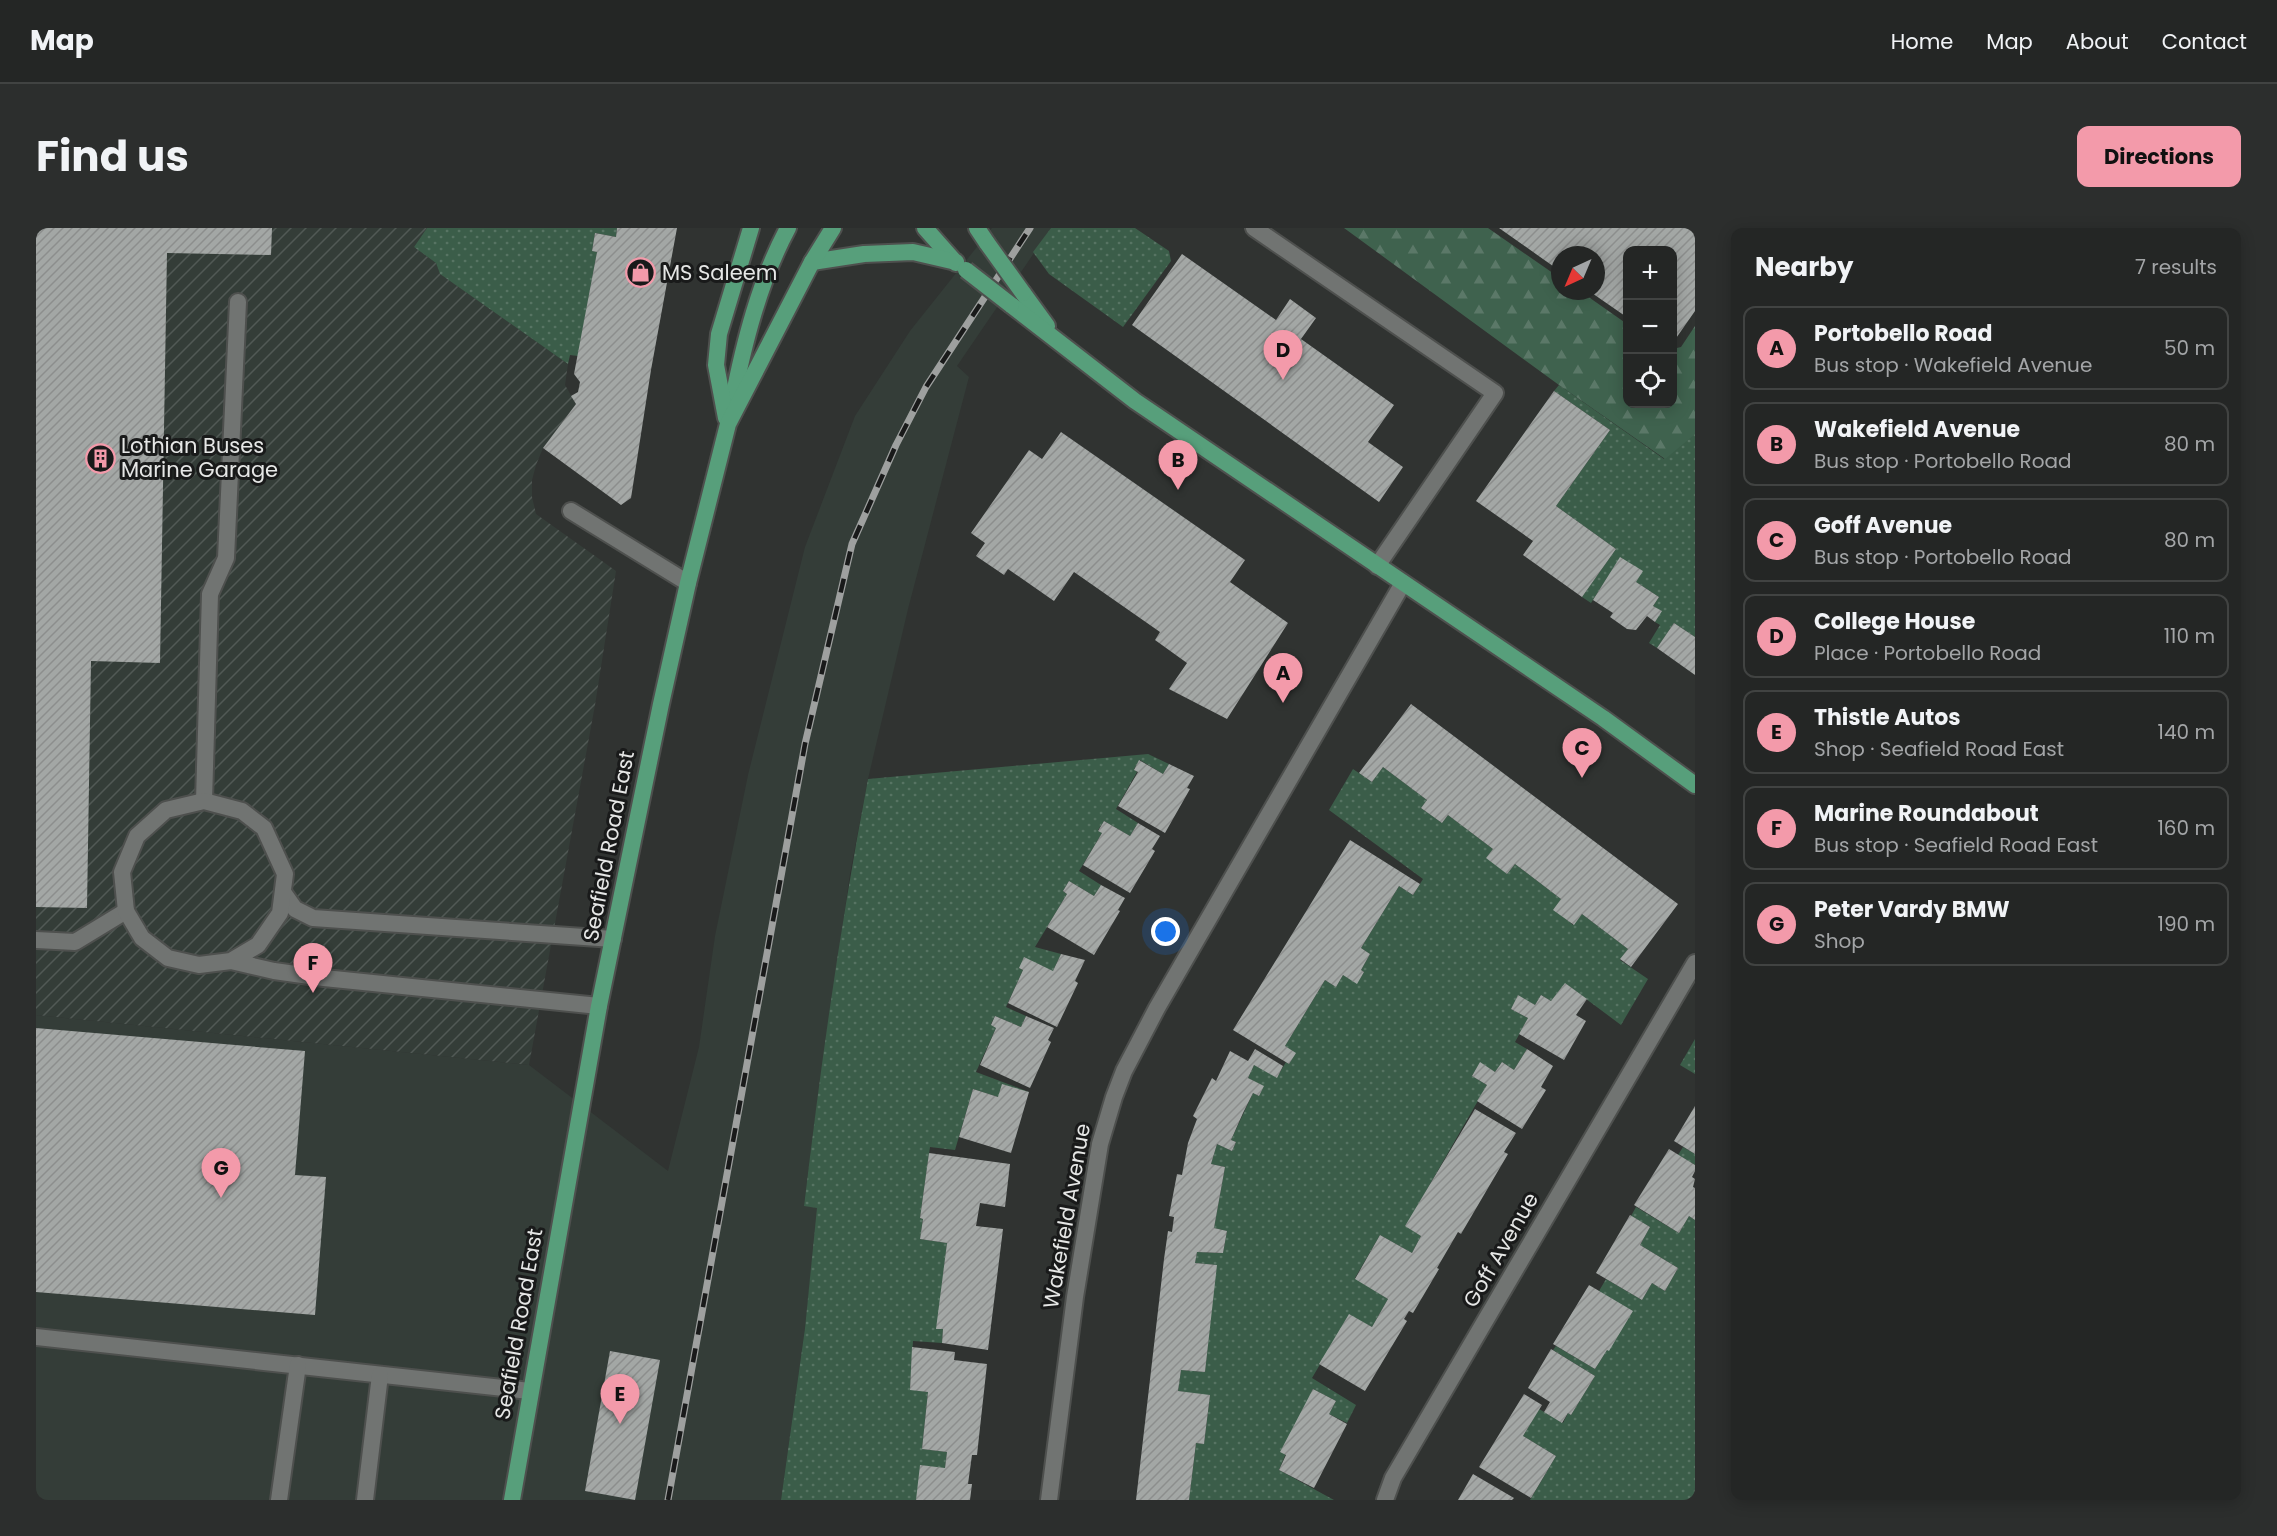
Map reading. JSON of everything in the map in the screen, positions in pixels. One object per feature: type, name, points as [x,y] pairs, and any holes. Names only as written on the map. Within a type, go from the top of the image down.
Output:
[{"type":"main road","points":[[728,424],[716,365],[719,334],[751,228]]},
{"type":"main road","points":[[728,424],[746,334],[776,253],[788,228]]},
{"type":"main road","name":"Seafield Road East","points":[[512,1500],[599,1006],[661,704],[688,583],[728,424],[812,262],[833,228]]},
{"type":"main road","points":[[925,228],[961,266]]},
{"type":"main road","points":[[981,232],[1017,299]]},
{"type":"main road","points":[[812,262],[864,254],[913,252],[961,266],[1017,299],[1056,339],[1135,400],[1603,718],[1695,784]]},
{"type":"street","points":[[1254,228],[1495,393],[1377,566]]},
{"type":"street","points":[[204,801],[210,594],[226,558],[238,302]]},
{"type":"street","points":[[571,511],[688,583]]},
{"type":"street","name":"Wakefield Avenue","points":[[1049,1500],[1094,1168],[1114,1097],[1124,1071],[1157,1008],[1403,583]]},
{"type":"street","points":[[231,961],[258,945],[280,913],[285,874],[264,828],[242,811],[204,801],[166,810],[137,836],[122,872],[126,911],[142,938],[168,957],[199,965],[231,961],[274,971],[324,978],[599,1006]]},
{"type":"street","points":[[283,892],[295,909],[313,918],[613,939]]},
{"type":"street","points":[[36,940],[75,942],[126,911]]},
{"type":"street","name":"Goff Avenue","points":[[1385,1500],[1393,1478],[1695,963]]},
{"type":"street","points":[[36,1337],[531,1391]]},
{"type":"street","points":[[279,1500],[298,1365]]},
{"type":"street","points":[[365,1500],[380,1375]]},
{"type":"shaded area","points":[[36,228],[427,228],[414,247],[436,263],[440,274],[568,364],[565,385],[576,404],[543,448],[532,480],[532,497],[536,514],[616,571],[595,705],[529,1065],[36,1015]]},
{"type":"shaded area","points":[[992,228],[1051,228],[957,366],[969,377],[908,609],[868,779],[850,874],[804,1205],[818,1207],[805,1328],[781,1500],[36,1500],[36,1015],[529,1065],[668,1171],[699,1047],[715,936],[748,775],[805,547],[855,416],[910,331]]},
{"type":"green space","points":[[427,228],[617,228],[616,237],[595,233],[592,251],[597,252],[578,356],[570,355],[568,364],[440,274],[436,263],[414,247]]},
{"type":"green space","points":[[1051,228],[1135,228],[1169,251],[1171,261],[1123,327],[1049,274],[1033,252]]},
{"type":"green space","points":[[1344,228],[1488,228],[1551,272],[1551,300],[1593,300],[1623,321],[1623,408],[1677,408],[1677,348],[1681,347],[1695,326],[1695,434],[1665,459],[1559,385]]},
{"type":"green space","points":[[1559,385],[1664,459],[1695,410],[1695,637],[1674,623],[1657,648],[1649,643],[1660,625],[1655,622],[1661,611],[1653,606],[1659,597],[1636,582],[1620,558],[1591,603],[1582,597],[1616,549],[1556,506],[1610,430],[1554,391]]},
{"type":"green space","points":[[1148,754],[1169,764],[1163,774],[1140,760],[1134,769],[1137,772],[1116,809],[1138,823],[1130,836],[1104,821],[1098,830],[1102,833],[1079,871],[1101,885],[1094,896],[1069,881],[1063,891],[1067,894],[1035,947],[1061,954],[1053,971],[1019,968],[1023,970],[1006,1007],[1026,1016],[1021,1027],[995,1016],[991,1024],[996,1028],[976,1072],[1029,1092],[998,1097],[973,1089],[955,1150],[930,1147],[920,1218],[923,1219],[920,1239],[947,1243],[937,1329],[943,1329],[942,1343],[913,1341],[910,1389],[928,1392],[922,1449],[947,1452],[945,1468],[916,1500],[781,1500],[805,1328],[817,1208],[804,1206],[832,992],[868,779]]},
{"type":"green space","points":[[1383,767],[1427,800],[1421,808],[1442,823],[1448,815],[1493,849],[1507,874],[1515,864],[1561,899],[1563,916],[1573,925],[1582,914],[1628,949],[1620,960],[1648,979],[1621,1025],[1566,984],[1551,1001],[1541,995],[1535,1005],[1518,996],[1511,1009],[1528,1018],[1515,1042],[1527,1049],[1514,1070],[1502,1062],[1495,1072],[1480,1063],[1472,1076],[1487,1085],[1406,1226],[1421,1236],[1412,1253],[1380,1235],[1355,1278],[1388,1299],[1372,1327],[1349,1315],[1312,1378],[1356,1405],[1347,1423],[1329,1414],[1336,1401],[1313,1389],[1279,1470],[1334,1500],[1189,1500],[1196,1443],[1204,1444],[1210,1396],[1178,1391],[1181,1370],[1205,1372],[1216,1265],[1195,1263],[1197,1252],[1223,1253],[1227,1231],[1214,1228],[1225,1167],[1211,1164],[1217,1144],[1232,1151],[1236,1142],[1231,1140],[1253,1093],[1259,1096],[1263,1086],[1248,1078],[1254,1065],[1277,1077],[1286,1062],[1289,1064],[1295,1053],[1285,1046],[1325,980],[1336,987],[1343,975],[1357,983],[1364,972],[1361,970],[1370,954],[1361,948],[1399,886],[1413,895],[1423,879],[1329,810],[1353,769],[1372,782]]},
{"type":"green space","points":[[1695,1039],[1695,1074],[1680,1065]]},
{"type":"green space","points":[[1683,1147],[1695,1154],[1695,1165],[1678,1155]]},
{"type":"green space","points":[[1636,1207],[1679,1233],[1689,1216],[1695,1220],[1695,1500],[1530,1500],[1556,1456],[1523,1436],[1539,1409],[1563,1423],[1568,1413],[1571,1415],[1595,1376],[1553,1350],[1556,1346],[1595,1369],[1607,1350],[1599,1291],[1606,1279],[1642,1300],[1652,1283],[1665,1291],[1678,1268],[1640,1245],[1650,1227],[1631,1216]]},
{"type":"building","name":"Lothian Buses Marine Garage","points":[[36,228],[272,228],[271,255],[167,253],[160,663],[91,661],[87,908],[36,907]]},
{"type":"building","points":[[617,228],[677,228],[631,498],[621,505],[543,448],[576,404],[571,396],[578,392],[580,382],[574,374],[597,252],[592,251],[595,233],[616,237]]},
{"type":"building","points":[[1499,228],[1692,228],[1695,230],[1695,311],[1677,337],[1677,246],[1623,246],[1623,315],[1602,300],[1605,300],[1605,246],[1551,246],[1551,265]]},
{"type":"building","points":[[1182,254],[1276,320],[1290,299],[1316,318],[1301,339],[1394,405],[1368,442],[1403,467],[1379,502],[1132,325]]},
{"type":"building","points":[[1554,391],[1610,430],[1556,506],[1616,549],[1582,597],[1523,555],[1533,541],[1476,501]]},
{"type":"building","points":[[1061,432],[1245,560],[1230,582],[1288,623],[1227,719],[1169,689],[1187,663],[1155,640],[1160,632],[1074,572],[1054,601],[1008,569],[1004,575],[976,556],[985,543],[971,533],[1029,450],[1042,459]]},
{"type":"building","points":[[1620,557],[1643,571],[1636,582],[1659,597],[1653,606],[1662,611],[1655,622],[1647,616],[1636,630],[1627,629],[1610,617],[1613,613],[1593,600]]},
{"type":"building","points":[[1674,623],[1695,637],[1695,675],[1657,648]]},
{"type":"building","points":[[1411,704],[1678,904],[1631,967],[1620,959],[1628,949],[1582,914],[1574,925],[1553,910],[1561,899],[1515,864],[1507,874],[1486,858],[1493,849],[1448,815],[1442,823],[1421,808],[1427,800],[1383,767],[1372,782],[1359,773]]},
{"type":"building","points":[[1139,760],[1163,774],[1169,764],[1194,776],[1187,788],[1190,789],[1165,833],[1118,806],[1138,772],[1134,770]]},
{"type":"building","points":[[1104,821],[1130,836],[1138,823],[1160,836],[1152,849],[1155,851],[1130,893],[1083,865],[1102,833],[1098,831]]},
{"type":"building","points":[[1350,840],[1420,884],[1413,895],[1399,886],[1361,948],[1370,954],[1361,970],[1364,972],[1357,984],[1343,975],[1336,987],[1325,980],[1285,1046],[1296,1053],[1289,1064],[1233,1030]]},
{"type":"building","points":[[1069,881],[1094,896],[1101,885],[1125,898],[1118,910],[1120,911],[1094,955],[1047,927],[1067,894],[1063,891]]},
{"type":"building","points":[[1061,954],[1085,960],[1075,981],[1078,983],[1057,1027],[1008,1003],[1023,970],[1019,968],[1024,957],[1053,971]]},
{"type":"building","points":[[1565,983],[1587,999],[1576,1015],[1586,1021],[1564,1060],[1519,1034],[1528,1018],[1511,1009],[1518,995],[1535,1005],[1541,995],[1551,1001]]},
{"type":"building","points":[[995,1016],[1021,1027],[1026,1016],[1054,1028],[1048,1040],[1051,1042],[1030,1088],[980,1065],[996,1028],[991,1025]]},
{"type":"building","points":[[36,1028],[305,1051],[295,1175],[326,1177],[315,1315],[36,1292]]},
{"type":"building","points":[[1255,1049],[1283,1066],[1277,1078],[1254,1065],[1248,1078],[1264,1086],[1259,1096],[1253,1093],[1243,1113],[1231,1140],[1236,1142],[1232,1151],[1217,1144],[1211,1164],[1225,1167],[1214,1228],[1227,1231],[1223,1253],[1197,1252],[1195,1263],[1217,1265],[1205,1372],[1181,1370],[1178,1391],[1210,1395],[1204,1444],[1196,1443],[1189,1500],[1136,1500],[1164,1259],[1168,1231],[1172,1232],[1174,1217],[1169,1216],[1177,1174],[1182,1175],[1188,1143],[1197,1119],[1193,1116],[1212,1078],[1216,1081],[1230,1051],[1248,1061]]},
{"type":"building","points":[[1527,1049],[1553,1066],[1541,1087],[1546,1090],[1522,1129],[1477,1101],[1487,1085],[1472,1076],[1480,1062],[1495,1072],[1502,1062],[1514,1070]]},
{"type":"building","points":[[1002,1084],[1029,1092],[1011,1153],[959,1137],[973,1089],[998,1097]]},
{"type":"building","points":[[1695,1106],[1695,1154],[1674,1141]]},
{"type":"building","points":[[1475,1109],[1516,1133],[1504,1152],[1508,1154],[1461,1234],[1458,1232],[1413,1313],[1409,1311],[1404,1319],[1407,1321],[1365,1391],[1319,1364],[1349,1314],[1372,1327],[1388,1299],[1355,1279],[1380,1235],[1412,1253],[1421,1236],[1405,1226]]},
{"type":"building","points":[[1669,1149],[1695,1165],[1692,1177],[1695,1179],[1693,1187],[1695,1188],[1695,1220],[1689,1216],[1679,1233],[1634,1205]]},
{"type":"building","points":[[929,1153],[1010,1164],[1005,1207],[980,1203],[976,1226],[1003,1229],[988,1350],[942,1343],[943,1329],[936,1329],[947,1243],[920,1239],[923,1219],[920,1218]]},
{"type":"building","points":[[1630,1215],[1650,1227],[1640,1245],[1678,1268],[1665,1291],[1652,1283],[1642,1300],[1596,1273]]},
{"type":"building","points":[[1589,1285],[1633,1311],[1609,1351],[1607,1350],[1595,1369],[1553,1344]]},
{"type":"building","points":[[912,1347],[955,1352],[954,1360],[987,1364],[977,1455],[972,1455],[968,1484],[972,1484],[970,1500],[916,1500],[920,1465],[945,1468],[947,1452],[922,1449],[928,1392],[910,1390]]},
{"type":"building","points":[[1551,1349],[1595,1376],[1571,1415],[1568,1413],[1562,1423],[1544,1412],[1550,1402],[1528,1388]]},
{"type":"building","points":[[610,1351],[660,1360],[635,1500],[585,1491]]},
{"type":"building","points":[[1313,1389],[1336,1401],[1329,1414],[1347,1424],[1314,1488],[1279,1470],[1286,1455],[1280,1452]]},
{"type":"building","points":[[1524,1394],[1542,1405],[1523,1436],[1556,1456],[1531,1498],[1479,1467]]},
{"type":"building","points":[[1473,1474],[1514,1498],[1512,1500],[1458,1500]]},
{"type":"railway","points":[[668,1500],[805,744],[852,544],[896,445],[926,387],[1030,228]]},
{"type":"place","name":"MS Saleem","points":[[641,273]]},
{"type":"place","name":"College House","points":[[1283,380]]},
{"type":"place","name":"Lothian Buses Marine Garage","points":[[100,458]]},
{"type":"place","name":"Wakefield Avenue","points":[[1178,490]]},
{"type":"place","name":"Portobello Road","points":[[1283,703]]},
{"type":"place","name":"Goff Avenue","points":[[1582,778]]},
{"type":"place","name":"Marine Roundabout","points":[[313,993]]},
{"type":"place","name":"Peter Vardy BMW","points":[[221,1198]]},
{"type":"place","name":"Thistle Autos","points":[[620,1424]]}]
